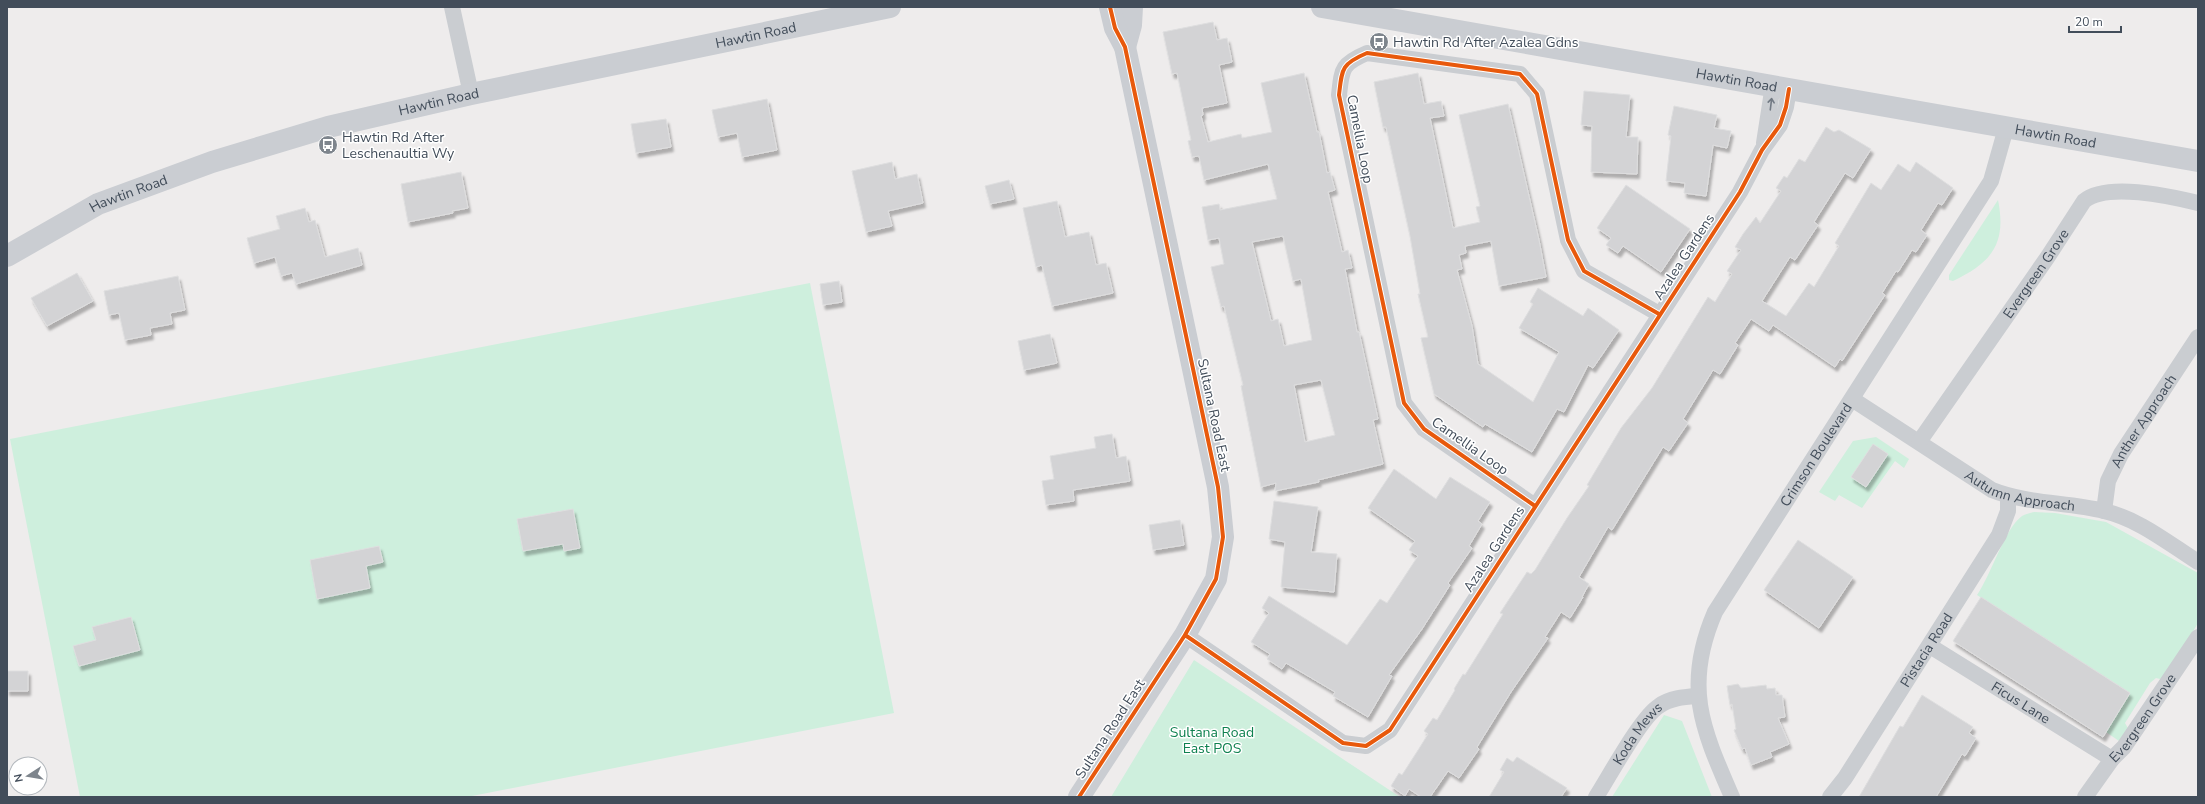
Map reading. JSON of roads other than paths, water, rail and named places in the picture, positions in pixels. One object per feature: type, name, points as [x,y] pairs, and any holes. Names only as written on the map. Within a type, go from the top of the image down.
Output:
[{"type":"main road","name":"Hawtin Road","points":[[7,256],[98,204],[212,162],[328,127],[471,94],[890,7]]},
{"type":"main road","name":"Sultana Road East","points":[[1079,797],[1185,635],[1216,579],[1223,537],[1220,501],[1125,46],[1115,28],[1110,7]]},
{"type":"main road","name":"Sultana Road East","points":[[1125,46],[1131,25],[1132,7]]},
{"type":"main road","name":"Hawtin Road","points":[[1322,7],[2198,161]]},
{"type":"street","points":[[452,7],[471,94]]},
{"type":"street","name":"Camellia Loop","points":[[1535,506],[1424,429],[1404,404],[1338,95],[1342,69],[1353,58],[1367,53],[1520,74],[1537,94],[1568,240],[1584,272],[1659,314]]},
{"type":"street","name":"Azalea Gardens","points":[[1185,635],[1343,743],[1366,746],[1390,730],[1659,314],[1740,192],[1762,150],[1780,125],[1781,87]]},
{"type":"street","name":"Crimson Boulevard","points":[[1732,797],[1701,720],[1697,696],[1702,648],[1714,612],[1991,181],[2006,128]]},
{"type":"street","name":"Evergreen Grove","points":[[1919,442],[2047,258],[2084,201],[2090,196],[2100,192],[2126,192],[2198,203]]},
{"type":"street","name":"Anther Approach","points":[[2104,511],[2106,488],[2118,460],[2198,337]]},
{"type":"street","name":"Autumn Approach","points":[[1852,399],[1979,483],[2008,496],[2104,511],[2140,525],[2198,562]]},
{"type":"street","name":"Pistacia Road","points":[[1830,797],[1930,646],[2001,533],[2008,511],[2008,496]]},
{"type":"street","name":"Evergreen Grove","points":[[2085,797],[2112,759],[2124,747],[2198,637]]},
{"type":"street","name":"Ficus Lane","points":[[1930,646],[2112,759]]},
{"type":"street","name":"Koda Mews","points":[[1596,797],[1646,719],[1657,707],[1675,699],[1697,696]]},
{"type":"place","name":"Hawtin Rd After Azalea Gdns","points":[[1379,42]]},
{"type":"place","name":"Hawtin Rd After Leschenaultia Wy","points":[[328,145]]},
{"type":"park label","name":"Sultana Road East POS","points":[[1212,740]]}]
